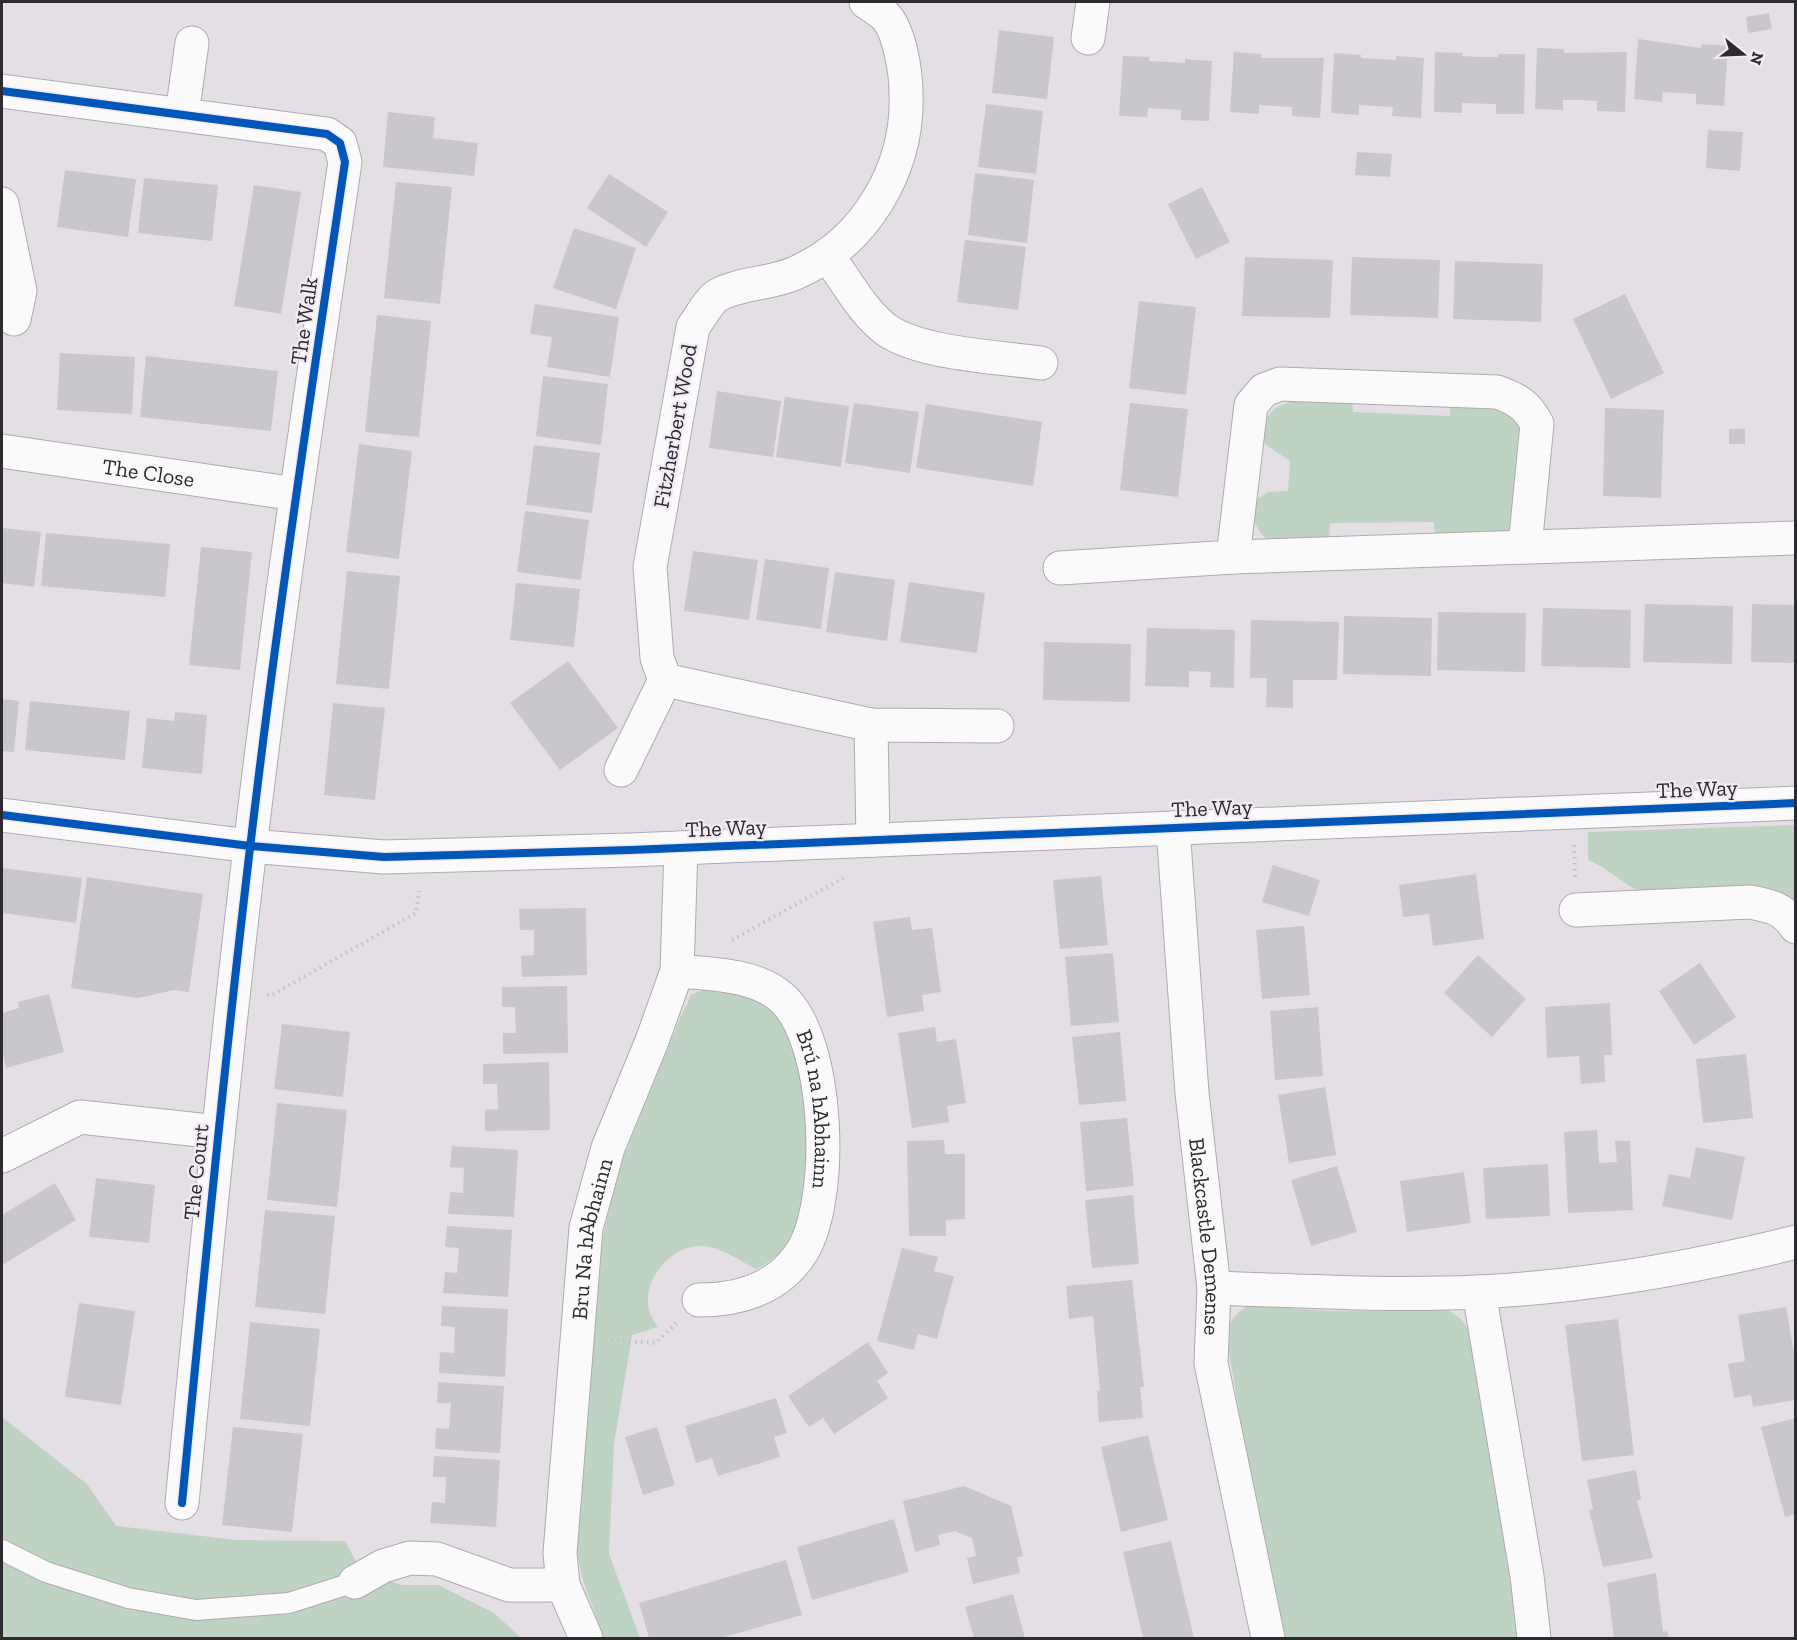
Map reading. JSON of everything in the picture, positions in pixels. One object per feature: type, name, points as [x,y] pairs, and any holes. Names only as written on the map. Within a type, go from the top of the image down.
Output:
[{"type":"street","points":[[1088,38],[1093,2]]},
{"type":"street","name":"Fitzherbert Wood","points":[[665,680],[657,658],[650,567],[693,327],[716,295],[794,274],[827,255],[845,241],[878,201],[896,166],[907,108],[906,79],[900,50],[885,6]]},
{"type":"street","points":[[182,114],[192,43]]},
{"type":"street","name":"The Walk","points":[[2,91],[327,134],[340,143],[345,162],[296,494],[250,846]]},
{"type":"street","points":[[2,204],[20,291],[14,318]]},
{"type":"street","points":[[827,255],[868,310],[888,330],[924,346],[1041,363]]},
{"type":"street","points":[[1233,557],[1251,405],[1264,390],[1280,384],[1497,392],[1517,398],[1529,409],[1537,424],[1525,547]]},
{"type":"street","name":"The Close","points":[[2,451],[296,494]]},
{"type":"street","points":[[1060,568],[1233,557],[1796,538]]},
{"type":"street","points":[[621,770],[665,680],[870,725],[997,726]]},
{"type":"street","points":[[870,725],[879,839]]},
{"type":"street","name":"The Way","points":[[2,815],[250,846],[384,857],[630,850],[1796,803]]},
{"type":"street","name":"Blackcastle Demense","points":[[1173,828],[1192,1093],[1214,1288],[1211,1363],[1268,1638]]},
{"type":"street","name":"The Court","points":[[182,1503],[218,1132],[250,846]]},
{"type":"street","name":"Bru Na hAbhainn","points":[[586,1638],[563,1584],[560,1553],[586,1228],[608,1148],[652,1041],[676,971],[681,848]]},
{"type":"street","points":[[1576,910],[1750,902],[1770,906],[1788,915],[1796,927]]},
{"type":"street","name":"Brú na hAbhainn","points":[[676,971],[716,974],[757,983],[781,996],[798,1015],[809,1039],[818,1084],[823,1144],[821,1189],[815,1224],[800,1256],[778,1278],[756,1291],[726,1300],[699,1300]]},
{"type":"street","points":[[2,1156],[80,1117],[218,1132]]},
{"type":"street","points":[[1214,1288],[1416,1294],[1479,1292],[1567,1285],[1676,1267],[1796,1242]]},
{"type":"street","points":[[1479,1292],[1527,1576],[1534,1638]]},
{"type":"street","points":[[355,1582],[383,1566],[410,1558],[437,1559],[510,1586],[563,1584]]},
{"type":"lane","points":[[2,1550],[46,1572],[117,1595],[196,1610],[288,1603],[355,1582]]},
{"type":"path","points":[[1573,812],[1576,910]]},
{"type":"path","points":[[729,942],[843,879],[879,839]]},
{"type":"path","points":[[233,992],[272,995],[416,913],[423,856]]},
{"type":"path","points":[[578,1336],[656,1342],[699,1300]]},
{"type":"green space","points":[[1298,399],[1352,399],[1353,412],[1450,416],[1450,405],[1504,406],[1520,425],[1510,532],[1435,535],[1434,522],[1330,523],[1329,539],[1266,539],[1255,522],[1254,501],[1268,492],[1288,491],[1290,461],[1265,444],[1260,426],[1275,408]]},
{"type":"green space","points":[[1795,825],[1795,902],[1771,891],[1756,890],[1652,896],[1635,889],[1588,860],[1588,832]]},
{"type":"green space","points":[[714,985],[745,993],[766,1004],[783,1023],[791,1039],[801,1077],[803,1097],[810,1179],[807,1206],[792,1239],[776,1257],[756,1269],[714,1248],[700,1246],[678,1252],[660,1267],[654,1277],[648,1299],[649,1311],[658,1327],[632,1335],[614,1444],[609,1554],[640,1638],[604,1638],[583,1580],[576,1548],[600,1249],[618,1171],[681,1016],[691,995]]},
{"type":"green space","points":[[1249,1305],[1329,1311],[1448,1310],[1461,1319],[1468,1329],[1503,1522],[1518,1638],[1283,1638],[1262,1547],[1228,1346],[1231,1321]]},
{"type":"green space","points":[[2,1417],[87,1484],[116,1526],[237,1540],[345,1541],[361,1571],[401,1585],[438,1585],[494,1613],[521,1638],[2,1638]]},
{"type":"building","points":[[1769,13],[1772,29],[1748,33],[1746,17]]},
{"type":"building","points":[[999,30],[1054,37],[1047,99],[992,93]]},
{"type":"building","points":[[1638,39],[1701,48],[1701,44],[1728,46],[1724,106],[1696,104],[1696,94],[1663,92],[1662,102],[1634,99]]},
{"type":"building","points":[[1537,48],[1564,49],[1564,53],[1627,52],[1625,112],[1597,111],[1597,101],[1580,100],[1563,100],[1563,110],[1535,109]]},
{"type":"building","points":[[1234,52],[1261,54],[1261,58],[1324,58],[1320,118],[1292,116],[1292,107],[1259,105],[1259,114],[1230,112]]},
{"type":"building","points":[[1435,52],[1463,53],[1462,56],[1480,57],[1525,54],[1524,114],[1496,114],[1496,104],[1462,103],[1462,113],[1434,112]]},
{"type":"building","points":[[1334,53],[1361,55],[1361,58],[1396,60],[1396,56],[1424,58],[1421,118],[1392,116],[1393,107],[1359,105],[1359,115],[1331,113]]},
{"type":"building","points":[[1123,56],[1150,57],[1149,61],[1185,63],[1185,59],[1212,61],[1209,121],[1181,120],[1181,110],[1148,108],[1147,117],[1119,116]]},
{"type":"building","points":[[986,104],[1043,111],[1036,174],[978,167]]},
{"type":"building","points":[[388,112],[435,117],[433,138],[478,143],[474,176],[383,167]]},
{"type":"building","points":[[1708,130],[1743,132],[1740,171],[1706,168]]},
{"type":"building","points":[[1357,152],[1392,154],[1390,177],[1355,175]]},
{"type":"building","points":[[65,170],[136,179],[128,237],[57,227]]},
{"type":"building","points":[[975,173],[1034,180],[1027,243],[968,235]]},
{"type":"building","points":[[609,174],[668,212],[646,247],[587,208]]},
{"type":"building","points":[[144,178],[218,185],[212,241],[138,233]]},
{"type":"building","points":[[396,182],[452,187],[440,304],[384,298]]},
{"type":"building","points":[[254,185],[301,192],[281,314],[234,306]]},
{"type":"building","points":[[1202,187],[1230,242],[1196,259],[1168,204]]},
{"type":"building","points":[[574,228],[636,248],[616,309],[553,288]]},
{"type":"building","points":[[965,240],[1026,247],[1018,310],[957,302]]},
{"type":"building","points":[[1245,257],[1333,260],[1330,318],[1242,316]]},
{"type":"building","points":[[1352,257],[1440,260],[1438,318],[1350,315]]},
{"type":"building","points":[[1455,261],[1543,264],[1541,322],[1453,319]]},
{"type":"building","points":[[1625,294],[1664,373],[1611,399],[1573,319]]},
{"type":"building","points":[[1139,301],[1196,307],[1186,395],[1129,388]]},
{"type":"building","points":[[535,304],[619,317],[610,377],[547,367],[552,337],[530,334]]},
{"type":"building","points":[[377,315],[431,321],[419,437],[365,432]]},
{"type":"building","points":[[60,353],[135,357],[132,414],[57,410]]},
{"type":"building","points":[[146,356],[278,371],[271,431],[140,417]]},
{"type":"building","points":[[543,376],[608,384],[601,445],[536,436]]},
{"type":"building","points":[[717,391],[781,401],[773,457],[709,448]]},
{"type":"building","points":[[785,397],[849,406],[841,467],[776,457]]},
{"type":"building","points":[[854,403],[919,412],[910,473],[845,463]]},
{"type":"building","points":[[1130,403],[1188,409],[1178,497],[1120,490]]},
{"type":"building","points":[[926,404],[1042,422],[1033,486],[916,468]]},
{"type":"building","points":[[1605,408],[1664,410],[1661,498],[1603,496]]},
{"type":"building","points":[[1729,429],[1745,429],[1745,444],[1729,444]]},
{"type":"building","points":[[359,444],[412,451],[399,559],[346,552]]},
{"type":"building","points":[[534,445],[600,453],[592,513],[526,505]]},
{"type":"building","points":[[525,511],[589,520],[581,580],[517,572]]},
{"type":"building","points":[[2,528],[41,532],[34,587],[2,583]]},
{"type":"building","points":[[46,533],[170,544],[165,597],[41,586]]},
{"type":"building","points":[[201,547],[252,552],[240,670],[189,665]]},
{"type":"building","points":[[693,551],[758,560],[749,620],[684,611]]},
{"type":"building","points":[[765,559],[829,568],[821,629],[756,620]]},
{"type":"building","points":[[347,571],[400,576],[389,689],[336,684]]},
{"type":"building","points":[[835,572],[895,580],[887,641],[826,632]]},
{"type":"building","points":[[909,582],[985,593],[977,653],[900,642]]},
{"type":"building","points":[[516,583],[580,589],[574,647],[510,640]]},
{"type":"building","points":[[1645,604],[1733,606],[1732,664],[1643,662]]},
{"type":"building","points":[[1752,604],[1796,605],[1795,663],[1751,662]]},
{"type":"building","points":[[1543,608],[1631,610],[1630,668],[1541,666]]},
{"type":"building","points":[[1438,612],[1526,613],[1525,672],[1437,670]]},
{"type":"building","points":[[1344,616],[1432,618],[1431,676],[1343,674]]},
{"type":"building","points":[[1251,620],[1339,622],[1337,680],[1293,680],[1293,708],[1266,707],[1267,678],[1250,678]]},
{"type":"building","points":[[1147,628],[1235,630],[1234,688],[1210,687],[1211,672],[1189,671],[1189,687],[1145,686]]},
{"type":"building","points":[[1044,642],[1131,644],[1130,702],[1043,700]]},
{"type":"building","points":[[568,661],[618,728],[560,770],[510,703]]},
{"type":"building","points":[[2,699],[19,701],[14,752],[2,751]]},
{"type":"building","points":[[30,701],[130,711],[125,760],[25,750]]},
{"type":"building","points":[[333,703],[385,708],[375,800],[324,795]]},
{"type":"building","points":[[175,712],[207,715],[202,774],[142,768],[147,718],[174,721]]},
{"type":"building","points":[[1273,865],[1320,880],[1309,916],[1262,902]]},
{"type":"building","points":[[2,868],[82,878],[76,923],[2,913]]},
{"type":"building","points":[[1476,874],[1484,939],[1433,946],[1429,914],[1403,917],[1399,885]]},
{"type":"building","points":[[1101,876],[1108,945],[1060,949],[1053,880]]},
{"type":"building","points":[[87,877],[203,894],[189,992],[174,990],[138,998],[71,988]]},
{"type":"building","points":[[586,908],[587,975],[522,977],[521,956],[534,955],[534,930],[520,930],[519,909]]},
{"type":"building","points":[[910,917],[912,930],[932,928],[941,992],[922,995],[924,1011],[887,1017],[873,922]]},
{"type":"building","points":[[1304,926],[1310,995],[1262,999],[1256,930]]},
{"type":"building","points":[[1113,953],[1119,1022],[1071,1026],[1065,957]]},
{"type":"building","points":[[1478,955],[1526,999],[1492,1037],[1444,993]]},
{"type":"building","points":[[1700,963],[1736,1017],[1694,1045],[1659,991]]},
{"type":"building","points":[[567,986],[568,1053],[503,1054],[503,1033],[516,1033],[515,1007],[502,1007],[502,987]]},
{"type":"building","points":[[49,994],[64,1052],[6,1068],[2,1049],[2,1013],[19,1008],[18,1002]]},
{"type":"building","points":[[1610,1003],[1612,1055],[1604,1055],[1605,1082],[1581,1084],[1579,1056],[1547,1058],[1545,1007]]},
{"type":"building","points":[[1318,1007],[1323,1076],[1275,1080],[1270,1011]]},
{"type":"building","points":[[282,1024],[350,1032],[343,1097],[274,1089]]},
{"type":"building","points":[[935,1027],[937,1042],[956,1039],[966,1103],[947,1106],[949,1122],[912,1128],[898,1033]]},
{"type":"building","points":[[1120,1032],[1126,1101],[1079,1105],[1072,1037]]},
{"type":"building","points":[[1746,1054],[1753,1118],[1703,1123],[1696,1059]]},
{"type":"building","points":[[549,1062],[550,1130],[485,1131],[485,1110],[498,1109],[497,1084],[483,1084],[483,1064]]},
{"type":"building","points":[[1325,1087],[1336,1155],[1289,1163],[1278,1095]]},
{"type":"building","points":[[277,1103],[347,1110],[337,1207],[267,1200]]},
{"type":"building","points":[[1127,1118],[1134,1186],[1086,1191],[1080,1122]]},
{"type":"building","points":[[1597,1130],[1599,1163],[1617,1162],[1615,1141],[1630,1141],[1633,1210],[1568,1213],[1564,1132]]},
{"type":"building","points":[[944,1140],[945,1154],[965,1154],[965,1219],[946,1220],[946,1236],[909,1236],[907,1141]]},
{"type":"building","points":[[452,1146],[518,1150],[514,1217],[448,1214],[450,1192],[463,1193],[464,1168],[450,1167]]},
{"type":"building","points":[[1696,1147],[1745,1157],[1732,1220],[1662,1206],[1669,1174],[1690,1178]]},
{"type":"building","points":[[1548,1164],[1550,1216],[1486,1219],[1483,1168]]},
{"type":"building","points":[[1337,1166],[1357,1232],[1311,1246],[1291,1180]]},
{"type":"building","points":[[1464,1172],[1471,1223],[1407,1232],[1400,1181]]},
{"type":"building","points":[[96,1178],[155,1185],[149,1243],[89,1237]]},
{"type":"building","points":[[55,1183],[76,1220],[2,1265],[2,1215]]},
{"type":"building","points":[[1133,1195],[1139,1264],[1092,1268],[1085,1200]]},
{"type":"building","points":[[265,1210],[335,1216],[325,1314],[255,1307]]},
{"type":"building","points":[[447,1226],[512,1230],[508,1297],[443,1293],[445,1272],[457,1273],[459,1248],[445,1247]]},
{"type":"building","points":[[902,1248],[938,1257],[934,1271],[954,1276],[937,1339],[918,1334],[914,1350],[877,1341]]},
{"type":"building","points":[[1132,1280],[1144,1387],[1140,1387],[1143,1418],[1099,1422],[1097,1391],[1100,1391],[1093,1316],[1069,1319],[1066,1286]]},
{"type":"building","points":[[79,1303],[135,1311],[121,1405],[65,1397]]},
{"type":"building","points":[[442,1306],[508,1309],[505,1377],[439,1373],[440,1352],[454,1353],[455,1327],[441,1326]]},
{"type":"building","points":[[1786,1307],[1796,1364],[1796,1400],[1753,1407],[1751,1395],[1734,1398],[1728,1364],[1745,1361],[1738,1315]]},
{"type":"building","points":[[1618,1319],[1634,1455],[1582,1461],[1565,1325]]},
{"type":"building","points":[[250,1322],[320,1329],[310,1426],[240,1419]]},
{"type":"building","points":[[868,1342],[888,1373],[877,1381],[888,1398],[834,1434],[823,1418],[809,1427],[788,1396]]},
{"type":"building","points":[[438,1382],[504,1386],[500,1453],[435,1449],[436,1428],[449,1429],[451,1403],[437,1403]]},
{"type":"building","points":[[776,1398],[787,1433],[774,1437],[780,1457],[718,1476],[712,1458],[696,1463],[685,1426]]},
{"type":"building","points":[[1796,1418],[1796,1514],[1785,1517],[1761,1427]]},
{"type":"building","points":[[233,1427],[303,1434],[292,1532],[222,1525]]},
{"type":"building","points":[[657,1427],[675,1485],[643,1495],[625,1437]]},
{"type":"building","points":[[1148,1435],[1168,1520],[1121,1532],[1101,1447]]},
{"type":"building","points":[[434,1456],[500,1460],[496,1527],[430,1523],[432,1502],[445,1503],[446,1477],[433,1477]]},
{"type":"building","points":[[1636,1470],[1641,1500],[1637,1501],[1653,1558],[1603,1567],[1589,1510],[1593,1509],[1587,1480]]},
{"type":"building","points":[[964,1486],[1011,1506],[1023,1556],[1017,1557],[1020,1573],[973,1584],[967,1558],[976,1556],[972,1538],[955,1531],[938,1535],[940,1545],[915,1552],[903,1501]]},
{"type":"building","points":[[894,1519],[909,1572],[812,1600],[797,1547]]},
{"type":"building","points":[[1171,1541],[1194,1638],[1143,1638],[1123,1552]]},
{"type":"building","points":[[786,1560],[802,1615],[721,1638],[649,1638],[639,1603]]},
{"type":"building","points":[[1656,1573],[1663,1632],[1667,1631],[1669,1638],[1614,1638],[1607,1583]]},
{"type":"building","points":[[1013,1594],[1025,1638],[974,1638],[965,1607]]},
{"type":"cycle path","points":[[2,91],[327,134],[340,143],[345,162],[260,762],[223,1094],[182,1503]]},
{"type":"cycle path","points":[[2,815],[250,846],[384,857],[630,850],[1796,803]]}]
